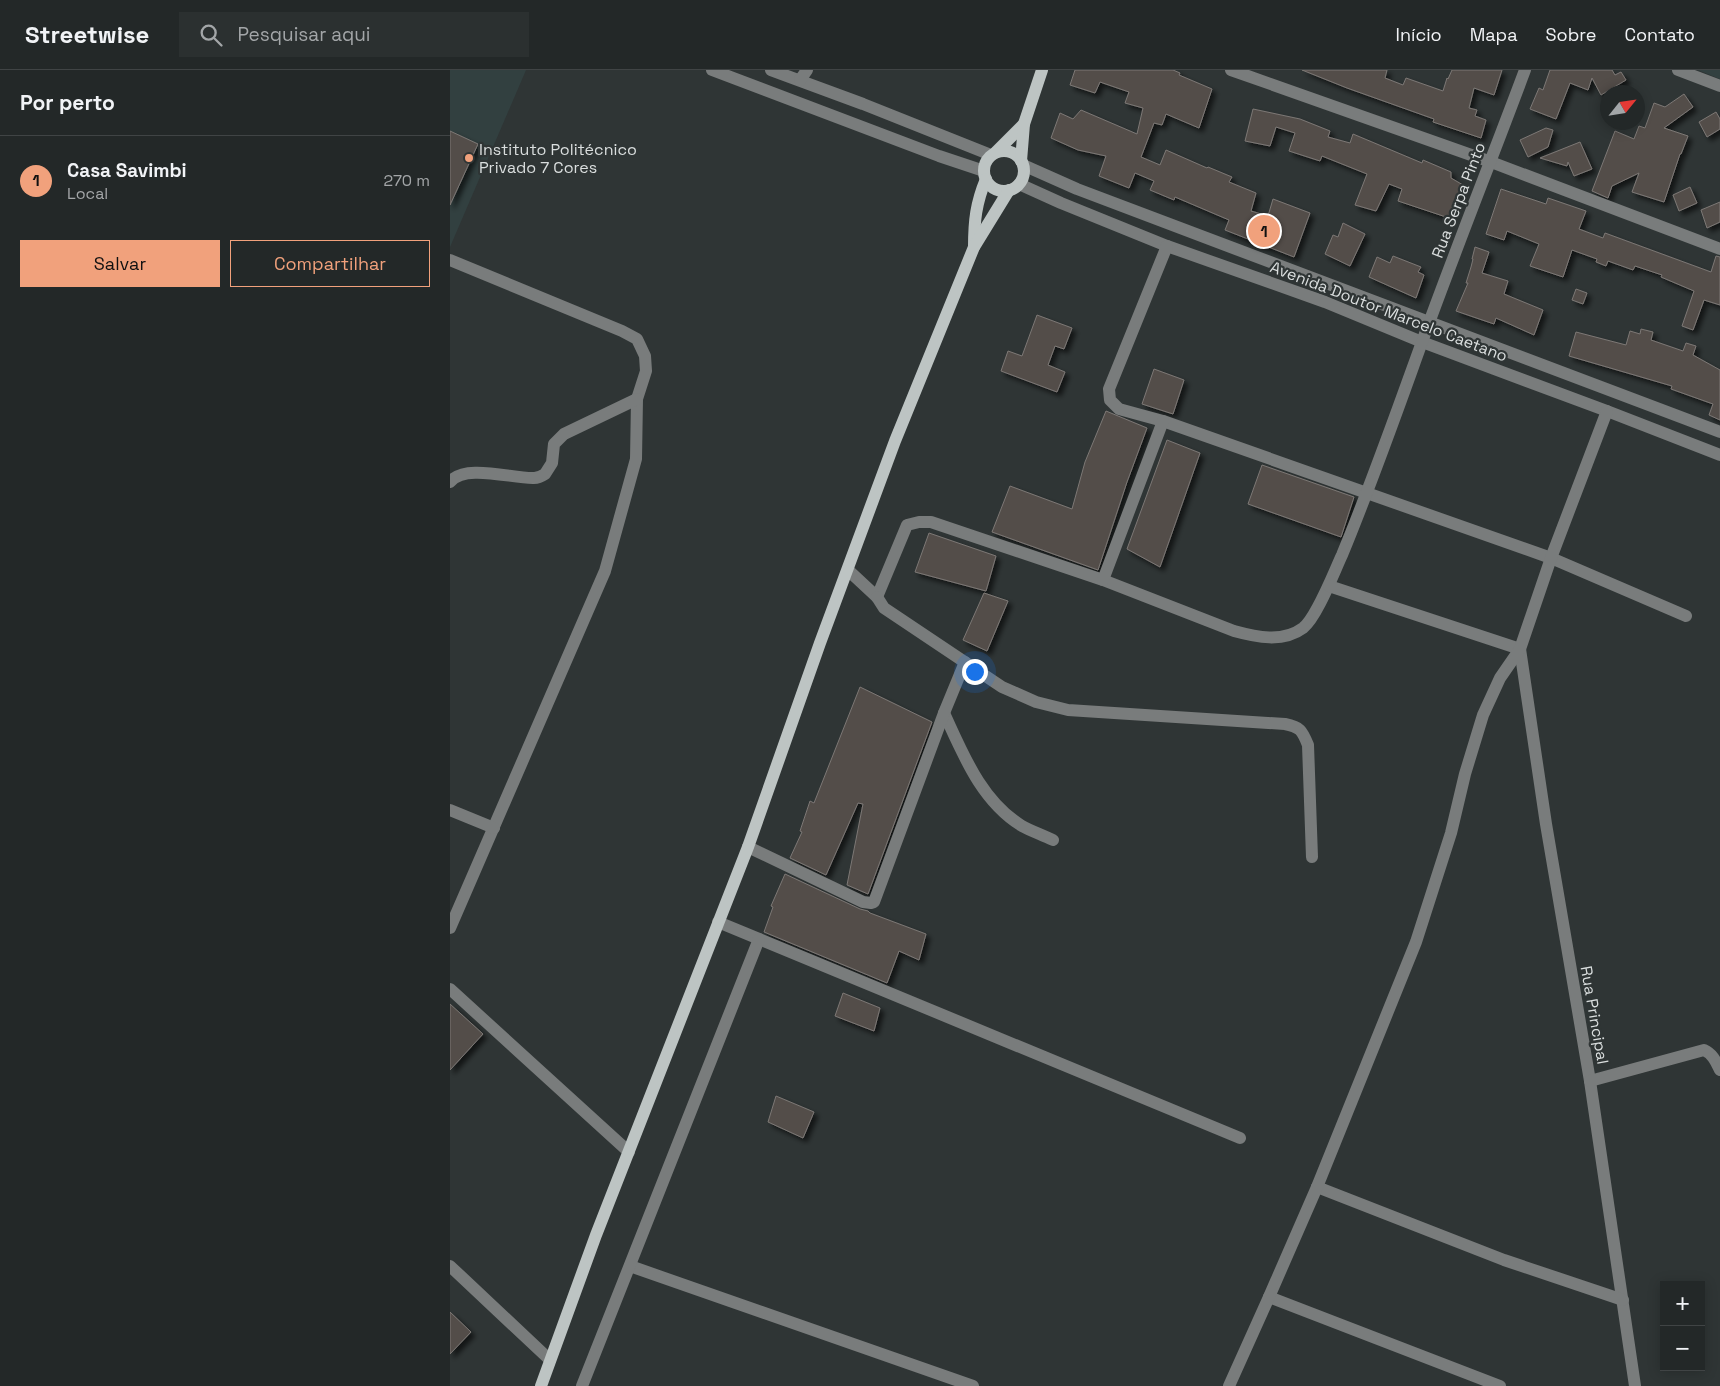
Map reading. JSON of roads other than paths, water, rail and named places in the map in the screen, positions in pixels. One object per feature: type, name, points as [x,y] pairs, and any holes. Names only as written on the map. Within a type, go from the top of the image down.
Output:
[{"type":"main road","points":[[541,1386],[629,1152],[748,847],[820,642],[895,441],[974,247],[1024,173],[1022,163],[1024,124],[1042,70]]},
{"type":"main road","points":[[974,247],[974,222],[985,175],[985,165],[1024,124]]},
{"type":"main road","name":"Avenida Doutor Marcelo Caetano","points":[[994,154],[1010,152],[1022,163]]},
{"type":"main road","name":"Avenida Doutor Marcelo Caetano","points":[[985,175],[990,185],[996,189],[1014,187]]},
{"type":"street","name":"Avenida Doutor Marcelo Caetano","points":[[712,70],[940,156],[985,175]]},
{"type":"street","name":"Avenida Doutor Marcelo Caetano","points":[[771,70],[804,75],[994,154]]},
{"type":"street","points":[[1230,70],[1490,162],[1720,249]]},
{"type":"street","name":"Rua Serpa Pinto","points":[[877,597],[907,525],[931,522],[1103,580],[1252,636],[1269,638],[1292,634],[1304,627],[1329,586],[1367,494],[1422,342],[1525,70]]},
{"type":"street","points":[[1678,70],[1720,86]]},
{"type":"street","name":"Avenida Doutor Marcelo Caetano","points":[[1022,163],[1077,189],[1720,432]]},
{"type":"street","name":"Avenida Doutor Marcelo Caetano","points":[[1014,187],[1061,203],[1167,246],[1325,302],[1422,342],[1720,455]]},
{"type":"street","points":[[1167,246],[1109,389],[1110,400],[1119,409],[1163,421],[1551,558],[1686,616]]},
{"type":"street","points":[[450,260],[637,339],[645,356],[646,371],[637,399],[636,459],[605,571],[450,928]]},
{"type":"street","points":[[450,482],[452,479],[463,474],[489,473],[536,478],[546,474],[552,462],[554,444],[564,434],[637,399]]},
{"type":"street","points":[[1229,1386],[1270,1297],[1416,942],[1451,833],[1465,774],[1483,716],[1500,678],[1520,649],[1551,558],[1607,411]]},
{"type":"street","points":[[1103,580],[1163,421]]},
{"type":"street","points":[[848,570],[877,597],[884,608],[1002,687],[1036,702],[1068,710],[1285,724],[1297,727],[1304,734],[1308,745],[1312,857]]},
{"type":"street","points":[[1329,586],[1520,649]]},
{"type":"street","name":"Rua Principal","points":[[1520,649],[1546,824],[1590,1082],[1635,1386]]},
{"type":"street","points":[[748,847],[863,902],[871,904],[874,902],[964,662]]},
{"type":"street","points":[[944,713],[974,777],[1000,809],[1022,826],[1053,840]]},
{"type":"street","points":[[450,810],[494,828]]},
{"type":"street","points":[[718,922],[1240,1138]]},
{"type":"street","points":[[582,1386],[759,940]]},
{"type":"street","points":[[450,989],[629,1152]]},
{"type":"street","points":[[1590,1082],[1704,1050],[1709,1052],[1720,1070]]},
{"type":"street","points":[[1316,1187],[1504,1260],[1622,1300]]},
{"type":"street","points":[[450,1266],[550,1360]]},
{"type":"street","points":[[630,1266],[973,1386]]},
{"type":"street","points":[[1270,1297],[1500,1386]]},
{"type":"place","name":"Instituto Politécnico Privado 7 Cores","points":[[469,158]]},
{"type":"place","name":"Casa Savimbi","points":[[1264,231]]}]
